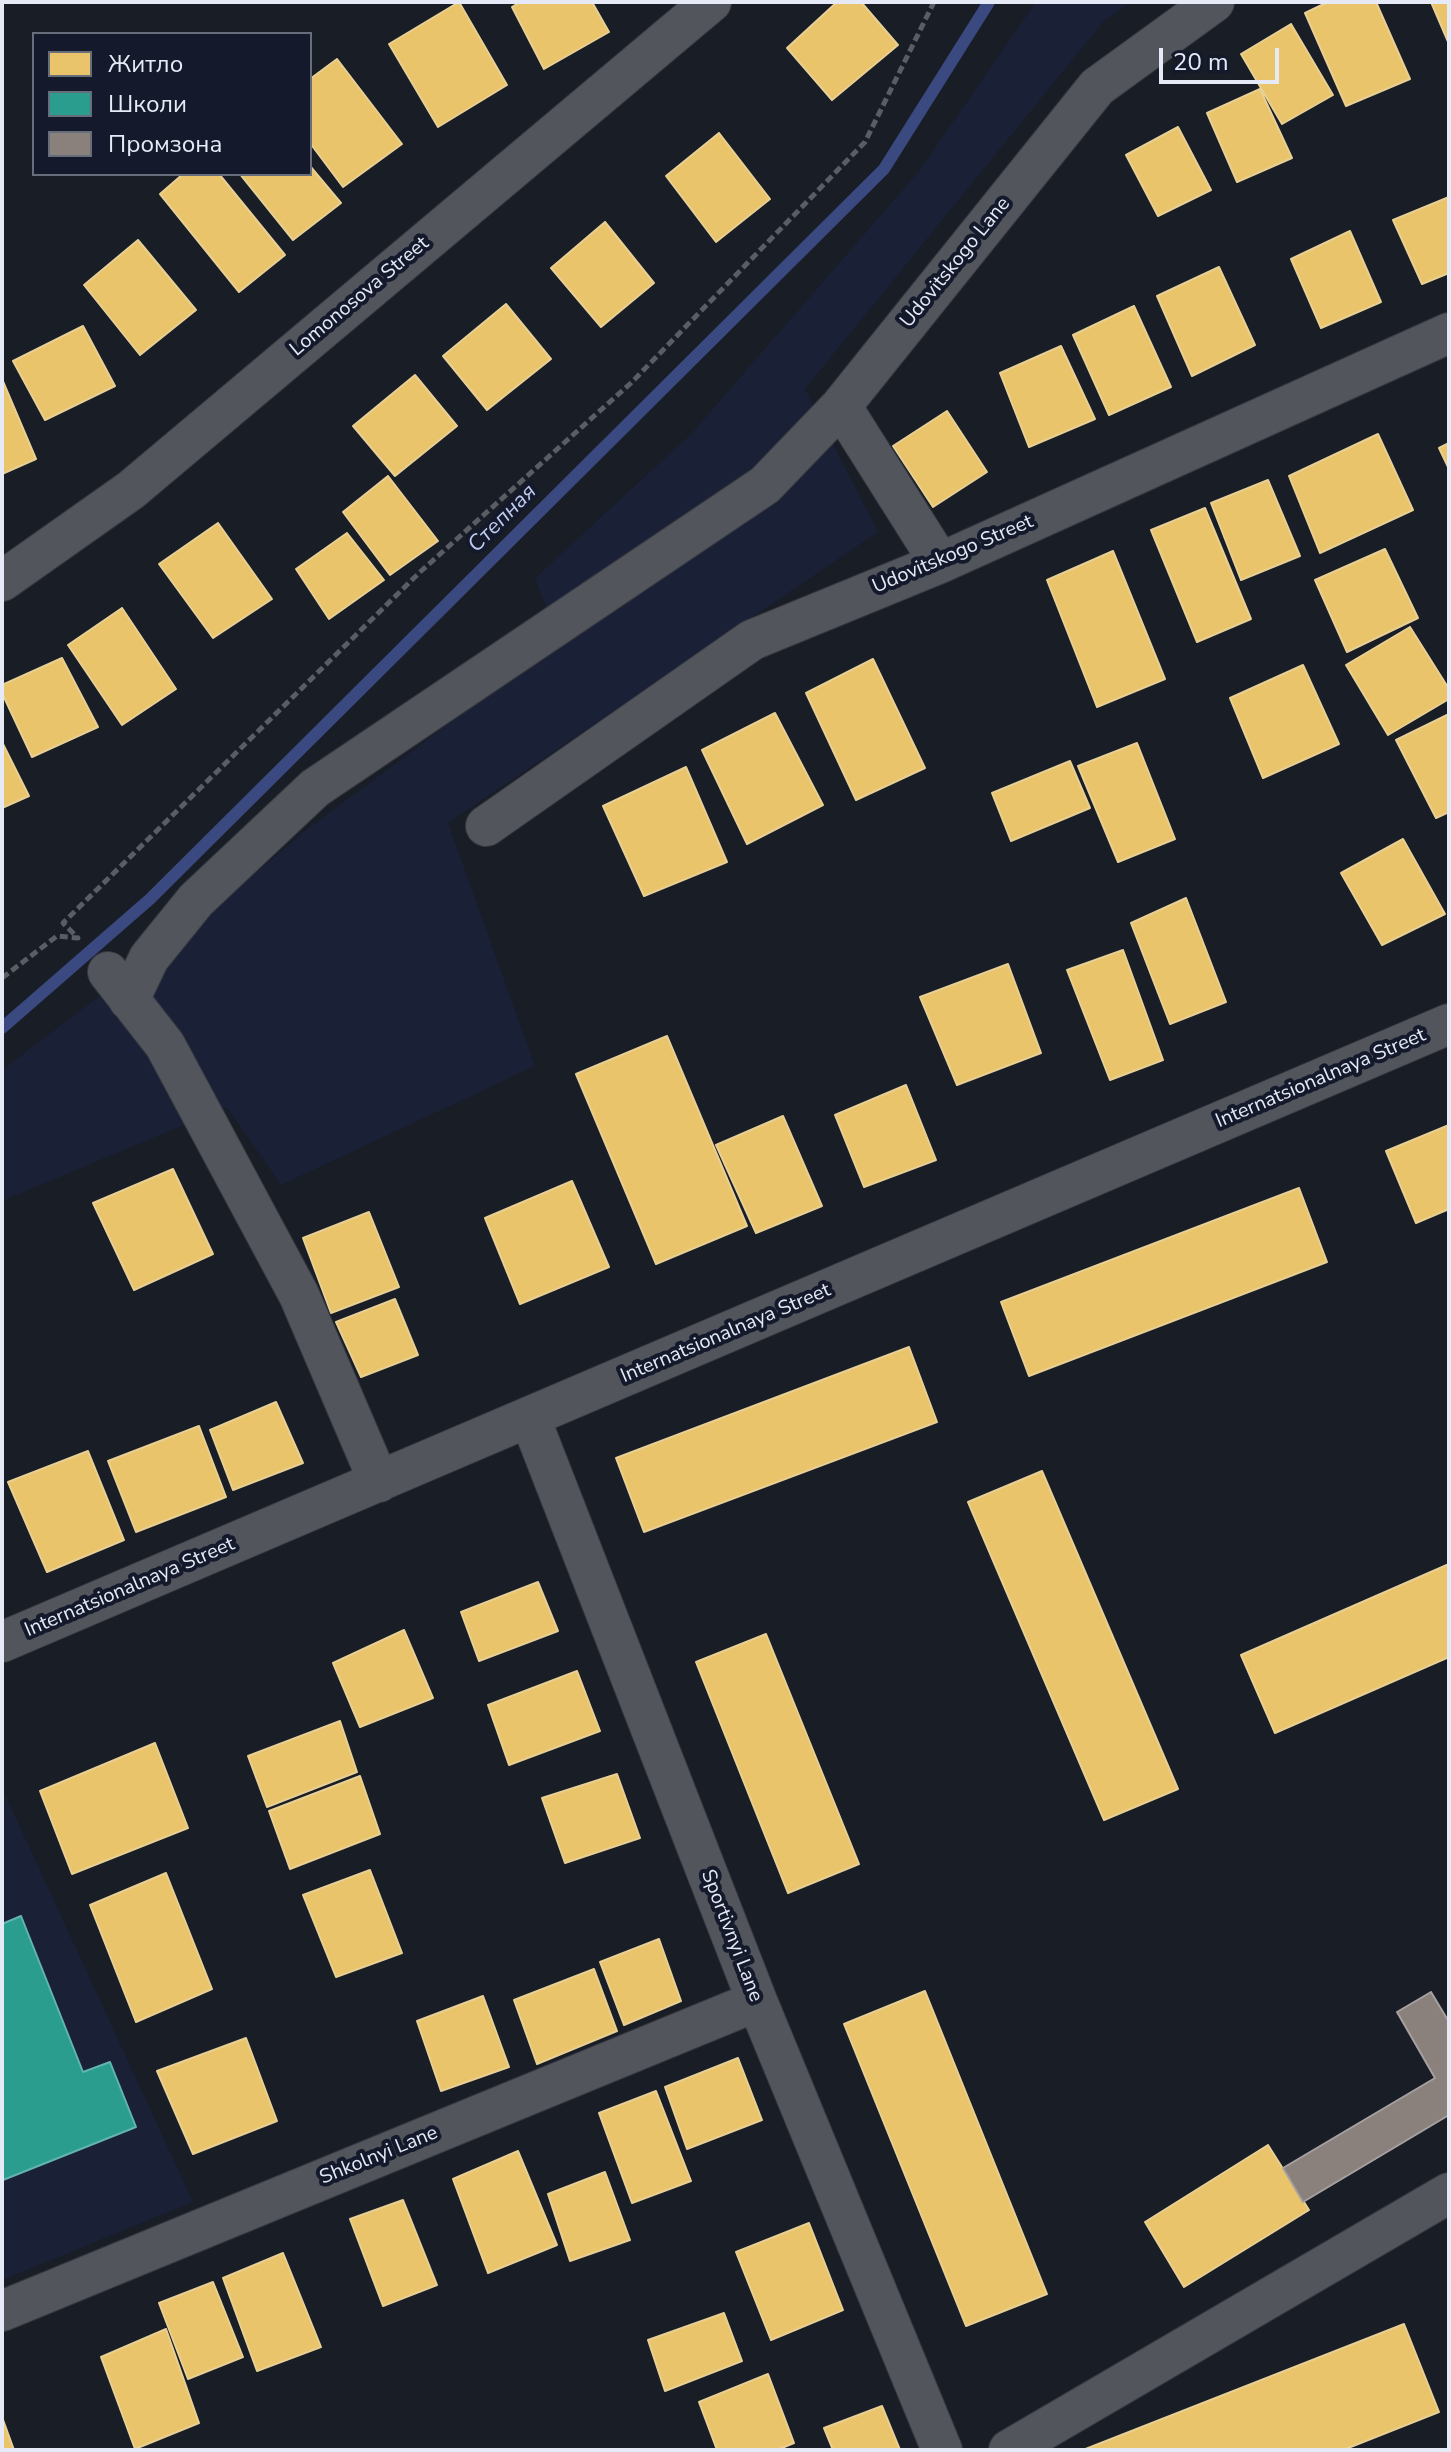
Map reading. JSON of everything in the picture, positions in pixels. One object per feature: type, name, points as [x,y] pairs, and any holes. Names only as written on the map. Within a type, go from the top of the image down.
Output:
[{"type":"street","name":"Lomonosova Street","points":[[2,581],[131,490],[711,2]]},
{"type":"street","name":"Udovitskogo Lane","points":[[379,1482],[299,1295],[165,1045],[119,986],[149,958],[196,900],[315,788],[765,485],[841,406],[1097,87],[1214,2]]},
{"type":"street","name":"Udovitskogo Street","points":[[486,826],[752,640],[940,563],[1449,333]]},
{"type":"street","points":[[841,406],[940,563]]},
{"type":"street","name":"Internatsionalnaya Street","points":[[2,1642],[1449,1024]]},
{"type":"street","name":"Sportivnyi Lane","points":[[530,1418],[757,2001],[942,2450]]},
{"type":"street","name":"Shkolnyi Lane","points":[[2,2311],[757,2001]]},
{"type":"street","points":[[1009,2450],[1449,2193]]},
{"type":"path","points":[[2,978],[57,936],[78,938],[63,923],[420,572],[631,383],[865,142],[934,2]]},
{"type":"shaded area","points":[[1036,2],[1131,2],[1103,22],[805,389],[878,532],[448,823],[535,1066],[281,1185],[227,1107],[2,1201],[2,1070],[216,908],[302,833],[560,641],[535,578],[691,434],[919,171]]},
{"type":"shaded area","points":[[2,1788],[193,2202],[2,2280]]},
{"type":"building: Житло","points":[[459,2],[507,85],[438,127],[389,44]]},
{"type":"building: Житло","points":[[520,2],[592,2],[609,32],[544,69],[512,7]]},
{"type":"building: Житло","points":[[837,2],[861,2],[898,45],[832,100],[787,48]]},
{"type":"building: Житло","points":[[1328,2],[1376,2],[1410,79],[1346,106],[1305,13]]},
{"type":"building: Житло","points":[[1431,2],[1449,2],[1449,44]]},
{"type":"building: Житло","points":[[1291,24],[1333,95],[1282,124],[1241,54]]},
{"type":"building: Житло","points":[[337,59],[402,144],[343,187],[312,146],[312,78]]},
{"type":"building: Житло","points":[[1260,89],[1292,158],[1237,182],[1207,113]]},
{"type":"building: Житло","points":[[1178,127],[1211,190],[1158,216],[1126,155]]},
{"type":"building: Житло","points":[[719,133],[770,199],[716,242],[666,176]]},
{"type":"building: Житло","points":[[312,168],[341,203],[293,240],[242,176],[312,176]]},
{"type":"building: Житло","points":[[181,176],[221,176],[285,255],[239,292],[160,194]]},
{"type":"building: Житло","points":[[1449,197],[1449,273],[1422,284],[1393,220]]},
{"type":"building: Житло","points":[[605,222],[654,283],[601,327],[551,268]]},
{"type":"building: Житло","points":[[1350,231],[1381,302],[1321,328],[1291,259]]},
{"type":"building: Житло","points":[[138,240],[196,310],[140,355],[84,285]]},
{"type":"building: Житло","points":[[1219,267],[1255,345],[1192,376],[1157,296]]},
{"type":"building: Житло","points":[[506,304],[551,359],[487,410],[443,356]]},
{"type":"building: Житло","points":[[1134,306],[1171,387],[1109,415],[1073,335]]},
{"type":"building: Житло","points":[[83,326],[115,386],[45,420],[13,361]]},
{"type":"building: Житло","points":[[1061,346],[1095,419],[1029,447],[1000,373]]},
{"type":"building: Житло","points":[[415,375],[457,426],[395,476],[353,426]]},
{"type":"building: Житло","points":[[2,379],[36,459],[2,474]]},
{"type":"building: Житло","points":[[947,411],[987,472],[933,507],[893,446]]},
{"type":"building: Житло","points":[[1378,434],[1413,510],[1320,553],[1289,476]]},
{"type":"building: Житло","points":[[1449,443],[1449,469],[1439,448]]},
{"type":"building: Житло","points":[[388,476],[438,541],[390,575],[343,512]]},
{"type":"building: Житло","points":[[1268,480],[1300,556],[1241,580],[1211,503]]},
{"type":"building: Житло","points":[[1205,508],[1251,619],[1197,642],[1151,530]]},
{"type":"building: Житло","points":[[218,523],[272,599],[213,638],[159,564]]},
{"type":"building: Житло","points":[[347,533],[384,580],[329,619],[296,569]]},
{"type":"building: Житло","points":[[1385,549],[1418,618],[1347,652],[1315,580]]},
{"type":"building: Житло","points":[[1113,551],[1165,679],[1097,707],[1047,580]]},
{"type":"building: Житло","points":[[122,608],[176,689],[122,725],[68,645]]},
{"type":"building: Житло","points":[[1410,627],[1449,689],[1449,699],[1388,735],[1346,665]]},
{"type":"building: Житло","points":[[62,658],[98,727],[32,757],[2,693],[2,685]]},
{"type":"building: Житло","points":[[873,659],[925,768],[856,800],[806,693]]},
{"type":"building: Житло","points":[[1303,665],[1339,744],[1263,778],[1230,698]]},
{"type":"building: Житло","points":[[775,713],[823,805],[747,844],[702,750]]},
{"type":"building: Житло","points":[[1449,714],[1449,812],[1436,818],[1396,740]]},
{"type":"building: Житло","points":[[2,742],[29,796],[2,808]]},
{"type":"building: Житло","points":[[1137,743],[1175,839],[1118,862],[1078,766]]},
{"type":"building: Житло","points":[[1070,761],[1090,808],[1011,841],[992,793]]},
{"type":"building: Житло","points":[[686,767],[727,862],[644,896],[603,806]]},
{"type":"building: Житло","points":[[1403,839],[1445,914],[1382,945],[1341,873]]},
{"type":"building: Житло","points":[[1186,898],[1226,1002],[1170,1024],[1131,923]]},
{"type":"building: Житло","points":[[1123,950],[1163,1060],[1110,1080],[1067,970]]},
{"type":"building: Житло","points":[[1008,964],[1041,1053],[957,1085],[920,997]]},
{"type":"building: Житло","points":[[667,1036],[747,1226],[656,1264],[576,1074]]},
{"type":"building: Житло","points":[[906,1085],[936,1160],[864,1187],[835,1115]]},
{"type":"building: Житло","points":[[783,1116],[822,1206],[756,1233],[716,1145]]},
{"type":"building: Житло","points":[[1449,1125],[1449,1209],[1416,1223],[1386,1151]]},
{"type":"building: Житло","points":[[173,1169],[213,1254],[134,1290],[93,1203]]},
{"type":"building: Житло","points":[[572,1181],[609,1267],[520,1304],[485,1218]]},
{"type":"building: Житло","points":[[1299,1188],[1327,1262],[1029,1376],[1001,1302]]},
{"type":"building: Житло","points":[[369,1212],[399,1287],[331,1313],[303,1238]]},
{"type":"building: Житло","points":[[395,1299],[418,1355],[361,1377],[336,1322]]},
{"type":"building: Житло","points":[[909,1347],[937,1422],[644,1532],[616,1458]]},
{"type":"building: Житло","points":[[276,1402],[303,1463],[233,1490],[210,1430]]},
{"type":"building: Житло","points":[[199,1426],[226,1497],[136,1532],[108,1461]]},
{"type":"building: Житло","points":[[88,1451],[124,1540],[47,1572],[8,1482]]},
{"type":"building: Житло","points":[[1042,1471],[1178,1789],[1104,1820],[968,1502]]},
{"type":"building: Житло","points":[[1449,1564],[1449,1657],[1275,1733],[1241,1655]]},
{"type":"building: Житло","points":[[538,1582],[558,1631],[479,1661],[461,1612]]},
{"type":"building: Житло","points":[[404,1630],[433,1698],[360,1727],[333,1663]]},
{"type":"building: Житло","points":[[766,1634],[859,1864],[788,1893],[696,1662]]},
{"type":"building: Житло","points":[[577,1671],[600,1731],[509,1765],[488,1705]]},
{"type":"building: Житло","points":[[340,1721],[357,1772],[267,1807],[248,1756]]},
{"type":"building: Житло","points":[[155,1743],[188,1828],[72,1874],[40,1791]]},
{"type":"building: Житло","points":[[617,1774],[640,1838],[565,1863],[542,1798]]},
{"type":"building: Житло","points":[[360,1776],[380,1834],[290,1869],[269,1811]]},
{"type":"building: Житло","points":[[370,1870],[402,1953],[336,1977],[303,1895]]},
{"type":"building: Житло","points":[[166,1873],[212,1989],[136,2022],[90,1905]]},
{"type":"building: Житло","points":[[659,1939],[681,2001],[624,2025],[600,1962]]},
{"type":"building: Житло","points":[[594,1969],[617,2031],[537,2064],[514,2000]]},
{"type":"building: Житло","points":[[925,1991],[1047,2294],[966,2326],[844,2024]]},
{"type":"building: Житло","points":[[483,1996],[509,2067],[441,2091],[417,2021]]},
{"type":"building: Житло","points":[[246,2038],[277,2121],[193,2154],[157,2071]]},
{"type":"building: Житло","points":[[738,2058],[762,2120],[687,2149],[665,2087]]},
{"type":"building: Житло","points":[[656,2091],[691,2181],[632,2203],[599,2113]]},
{"type":"building: Житло","points":[[1268,2145],[1309,2210],[1184,2287],[1145,2222]]},
{"type":"building: Житло","points":[[518,2151],[557,2245],[488,2273],[453,2179]]},
{"type":"building: Житло","points":[[605,2172],[630,2240],[570,2261],[548,2194]]},
{"type":"building: Житло","points":[[403,2200],[437,2285],[383,2306],[350,2219]]},
{"type":"building: Житло","points":[[809,2223],[843,2310],[771,2340],[736,2252]]},
{"type":"building: Житло","points":[[283,2253],[321,2347],[257,2371],[223,2278]]},
{"type":"building: Житло","points":[[213,2282],[243,2357],[188,2379],[159,2303]]},
{"type":"building: Житло","points":[[724,2313],[742,2361],[665,2391],[648,2340]]},
{"type":"building: Житло","points":[[1404,2324],[1439,2412],[1343,2450],[1083,2450]]},
{"type":"building: Житло","points":[[166,2329],[199,2423],[135,2449],[101,2357]]},
{"type":"building: Житло","points":[[768,2374],[794,2443],[777,2450],[717,2450],[699,2402]]},
{"type":"building: Житло","points":[[882,2406],[900,2450],[833,2450],[824,2428]]},
{"type":"building: Житло","points":[[2,2417],[14,2450],[2,2450]]},
{"type":"building: Школи","points":[[21,1916],[83,2072],[110,2062],[136,2127],[3,2180],[2,1924]]},
{"type":"building: Промзона","points":[[1431,1992],[1449,2022],[1449,2115],[1303,2202],[1283,2168],[1435,2078],[1397,2012]]},
{"type":"waterway","name":"Степная","points":[[2,1028],[150,899],[884,169],[989,2]]}]
